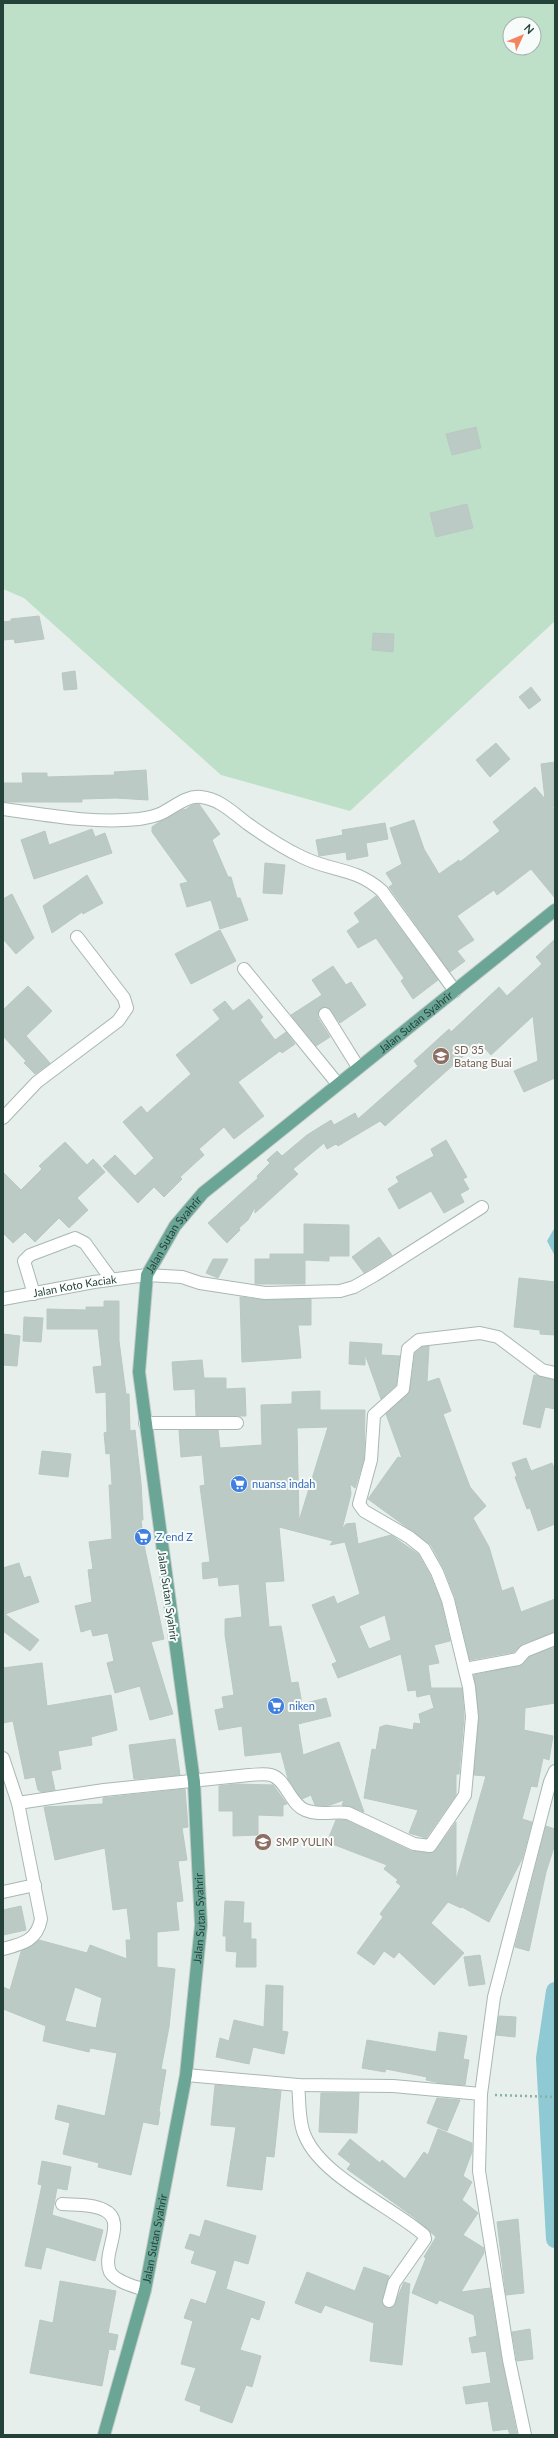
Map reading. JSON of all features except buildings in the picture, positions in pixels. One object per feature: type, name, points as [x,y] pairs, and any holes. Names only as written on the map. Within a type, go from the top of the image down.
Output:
[{"type":"main road","name":"Jalan Sutan Syahrir","points":[[104,2435],[145,2290],[186,2075],[201,1925],[194,1782],[139,1372],[147,1275],[175,1226],[203,1193],[337,1083],[455,992],[555,910]]},
{"type":"street","points":[[3,809],[102,820],[139,818],[161,813],[184,800],[200,797],[214,800],[274,842],[303,858],[334,869],[357,874],[371,881],[382,891],[455,992]]},
{"type":"street","points":[[3,1118],[37,1082],[111,1028],[126,1012],[127,1004],[124,998],[77,937]]},
{"type":"street","points":[[244,969],[337,1083]]},
{"type":"street","points":[[325,1014],[358,1067]]},
{"type":"street","name":"Jalan Koto Kaciak","points":[[3,1299],[111,1279],[147,1275],[182,1277],[200,1283],[265,1293],[340,1291],[354,1287],[482,1207]]},
{"type":"street","points":[[34,1294],[24,1261],[30,1255],[75,1238],[85,1243],[111,1279]]},
{"type":"street","points":[[18,1803],[104,1790],[194,1782],[249,1775],[270,1775],[276,1778],[294,1802],[304,1810],[316,1813],[339,1812],[348,1814],[414,1844],[428,1847],[438,1838],[465,1795],[472,1717],[469,1687],[448,1600],[437,1572],[424,1549],[409,1537],[364,1511],[359,1504],[372,1460],[374,1415],[403,1389],[408,1349],[419,1340],[480,1333],[498,1337],[542,1370],[555,1373]]},
{"type":"street","points":[[145,1423],[237,1423]]},
{"type":"street","points":[[465,1669],[518,1659],[525,1651],[555,1639]]},
{"type":"street","points":[[3,1758],[18,1803],[41,1919],[39,1929],[32,1939],[23,1944],[3,1949]]},
{"type":"street","points":[[525,2435],[509,2360],[479,2171],[481,2094],[494,1997],[550,1782],[555,1771]]},
{"type":"street","points":[[3,1892],[35,1885]]},
{"type":"street","points":[[186,2075],[298,2084],[393,2086],[481,2094]]},
{"type":"street","points":[[298,2084],[302,2126],[311,2148],[321,2160],[358,2189],[424,2235],[425,2239],[394,2283],[389,2301]]},
{"type":"street","points":[[62,2204],[103,2209],[111,2214],[115,2220],[108,2262],[111,2272],[118,2279],[145,2290]]},
{"type":"path","points":[[501,2095],[555,2097]]},
{"type":"green space","points":[[3,3],[555,3],[555,621],[350,811],[221,775],[24,598],[3,589]]},
{"type":"water","points":[[555,1227],[555,1256],[547,1241]]},
{"type":"waterway","points":[[555,1991],[545,2058],[555,2239]]},
{"type":"place","name":"SD 35 Batang Buai","points":[[441,1056]]},
{"type":"place","name":"nuansa indah","points":[[239,1484]]},
{"type":"place","name":"Z end Z","points":[[143,1537]]},
{"type":"place","name":"niken","points":[[276,1706]]},
{"type":"place","name":"SMP YULIN","points":[[263,1842]]}]
